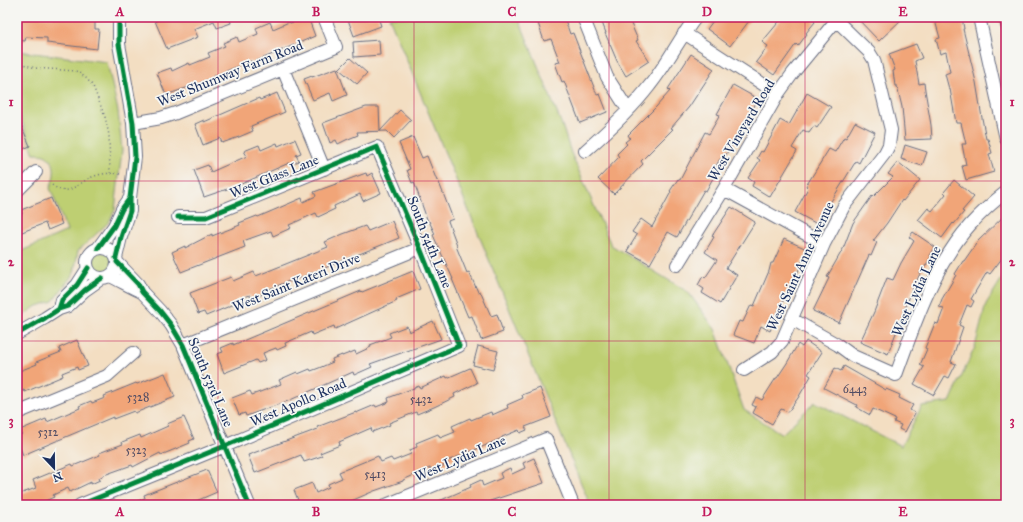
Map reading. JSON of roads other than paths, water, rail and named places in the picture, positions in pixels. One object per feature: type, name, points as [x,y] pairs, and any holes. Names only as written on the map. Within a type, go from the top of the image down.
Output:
[{"type":"street","points":[[17,334],[59,309],[68,306],[84,290],[115,270],[121,236],[130,212],[130,198],[135,157],[133,123],[121,57],[119,17]]},
{"type":"street","name":"West Shumway Farm Road","points":[[133,123],[161,118],[176,113],[336,47],[324,17]]},
{"type":"street","points":[[582,17],[607,77],[628,110]]},
{"type":"street","points":[[585,151],[628,110],[650,86],[696,17]]},
{"type":"street","points":[[979,17],[1006,139]]},
{"type":"street","name":"West Vineyard Road","points":[[676,265],[724,189],[778,94],[793,73],[838,18]]},
{"type":"street","name":"West Saint Anne Avenue","points":[[744,370],[772,352],[782,341],[824,244],[844,206],[859,184],[885,153],[889,145],[891,130],[874,60],[869,52],[838,18]]},
{"type":"street","points":[[684,33],[778,94]]},
{"type":"street","points":[[283,69],[324,169]]},
{"type":"street","name":"West Glass Lane","points":[[178,217],[206,217],[377,147]]},
{"type":"street","name":"South 54th Lane","points":[[377,147],[420,248],[459,346]]},
{"type":"street","points":[[17,191],[36,172]]},
{"type":"street","points":[[724,189],[824,244]]},
{"type":"street","name":"West Lydia Lane","points":[[792,319],[838,345],[853,356],[896,375],[939,271],[969,226],[1006,192]]},
{"type":"street","points":[[59,309],[62,300],[77,284],[88,268],[87,260],[91,252],[98,248],[114,226],[122,208],[130,198]]},
{"type":"street","name":"South 53rd Lane","points":[[98,248],[111,251],[116,260],[138,284],[142,292],[165,317],[183,345],[249,505]]},
{"type":"street","name":"West Saint Kateri Drive","points":[[183,345],[420,248]]},
{"type":"street","name":"South 53rd Lane","points":[[88,268],[93,275],[121,280],[131,288],[142,292]]},
{"type":"street","name":"West Apollo Road","points":[[80,505],[225,446],[459,346]]},
{"type":"street","points":[[17,413],[107,376],[133,352]]},
{"type":"street","name":"West Lydia Lane","points":[[386,505],[546,438],[573,505]]}]
